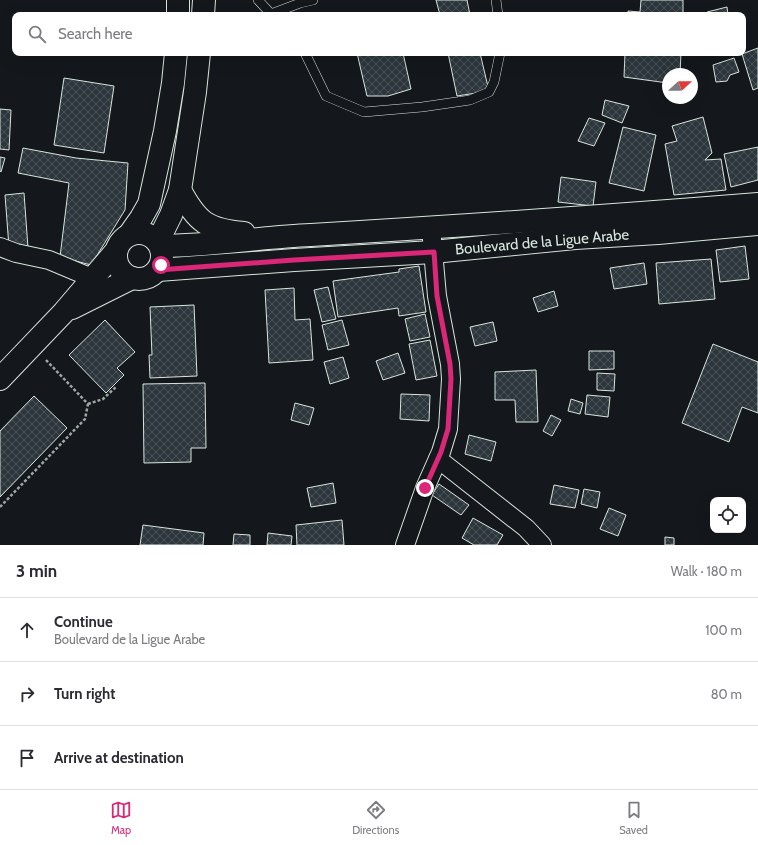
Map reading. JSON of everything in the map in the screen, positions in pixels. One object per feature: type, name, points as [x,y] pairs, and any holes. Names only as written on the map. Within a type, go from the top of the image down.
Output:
[{"type":"main road","points":[[178,0],[178,12]]},
{"type":"main road","points":[[203,12],[204,0]]},
{"type":"main road","points":[[0,379],[64,312],[123,243],[141,218],[148,204],[165,131],[174,83],[176,56]]},
{"type":"main road","points":[[159,243],[180,190],[199,56]]},
{"type":"main road","points":[[180,190],[189,208],[196,216],[213,227],[231,232],[287,236]]},
{"type":"main road","name":"Boulevard de la Ligue Arabe","points":[[158,270],[434,252],[575,238],[758,204]]},
{"type":"main road","name":"Boulevard de la Ligue Arabe","points":[[159,243],[183,246],[287,236],[431,228],[657,223],[758,224]]},
{"type":"main road","points":[[136,232],[148,234],[159,243],[163,258],[158,270],[147,278],[132,278],[121,270],[118,264],[123,243],[136,232]]},
{"type":"main road","points":[[64,312],[132,278]]},
{"type":"street","points":[[406,545],[425,488],[438,459],[448,429],[451,379],[450,364],[437,296],[431,228]]},
{"type":"street","points":[[0,247],[16,253],[49,260],[92,278]]},
{"type":"street","points":[[438,459],[526,528],[542,545]]},
{"type":"lane","points":[[258,0],[270,12]]},
{"type":"lane","points":[[277,12],[300,3],[313,0]]},
{"type":"lane","points":[[496,0],[498,12]]},
{"type":"lane","points":[[306,56],[326,96],[364,112],[422,107],[470,100],[489,92],[494,82],[499,56]]},
{"type":"path","points":[[32,345],[88,404]]},
{"type":"path","points":[[88,404],[103,399],[117,386]]},
{"type":"path","points":[[0,507],[85,419],[88,404]]},
{"type":"building","points":[[436,0],[467,0],[469,12],[439,12]]},
{"type":"building","points":[[641,0],[683,0],[683,12],[640,12]]},
{"type":"building","points":[[727,7],[728,12],[707,12]]},
{"type":"building","points":[[758,48],[758,88],[753,90],[743,56],[746,56],[746,52]]},
{"type":"building","points":[[358,56],[404,56],[411,89],[388,96],[367,96]]},
{"type":"building","points":[[449,56],[481,56],[489,91],[457,96]]},
{"type":"building","points":[[625,56],[681,56],[680,68],[662,68],[662,82],[624,77]]},
{"type":"building","points":[[734,58],[739,72],[730,75],[727,81],[716,82],[713,65]]},
{"type":"building","points":[[64,78],[114,86],[104,153],[54,145]]},
{"type":"building","points":[[605,100],[629,106],[622,123],[602,115]]},
{"type":"building","points":[[0,109],[11,110],[9,150],[0,149]]},
{"type":"building","points":[[703,117],[712,153],[705,160],[721,159],[726,190],[674,195],[665,144],[677,141],[672,126]]},
{"type":"building","points":[[589,118],[605,123],[594,146],[578,141]]},
{"type":"building","points":[[623,127],[656,135],[644,191],[609,183]]},
{"type":"building","points":[[758,147],[758,180],[731,187],[724,154]]},
{"type":"building","points":[[23,148],[76,158],[128,163],[125,210],[91,265],[60,257],[69,183],[18,173]]},
{"type":"building","points":[[0,157],[5,158],[1,172],[0,171]]},
{"type":"building","points":[[561,177],[596,182],[593,206],[558,202]]},
{"type":"building","points":[[24,193],[28,248],[9,247],[5,195]]},
{"type":"building","points":[[745,246],[749,279],[720,282],[716,250]]},
{"type":"building","points":[[711,259],[715,299],[659,304],[656,263]]},
{"type":"building","points":[[644,263],[647,284],[614,289],[610,268]]},
{"type":"building","points":[[419,266],[426,312],[399,316],[398,308],[338,317],[333,281],[399,272],[399,269]]},
{"type":"building","points":[[328,287],[336,319],[322,322],[314,290]]},
{"type":"building","points":[[294,288],[295,320],[310,319],[313,360],[269,363],[265,290]]},
{"type":"building","points":[[554,291],[558,306],[538,312],[533,298]]},
{"type":"building","points":[[194,305],[197,376],[150,378],[149,355],[152,355],[150,307]]},
{"type":"building","points":[[425,314],[430,337],[410,341],[405,319]]},
{"type":"building","points":[[105,320],[135,352],[117,368],[124,375],[106,393],[69,355]]},
{"type":"building","points":[[342,320],[349,345],[328,350],[322,325]]},
{"type":"building","points":[[493,322],[497,341],[475,346],[470,327]]},
{"type":"building","points":[[430,340],[437,376],[416,380],[409,344]]},
{"type":"building","points":[[713,344],[758,362],[758,413],[742,407],[729,442],[682,423]]},
{"type":"building","points":[[589,351],[614,351],[614,369],[589,370]]},
{"type":"building","points":[[398,353],[405,373],[383,380],[376,361]]},
{"type":"building","points":[[343,357],[349,378],[330,384],[324,362]]},
{"type":"building","points":[[536,370],[538,422],[516,422],[515,400],[495,400],[495,372]]},
{"type":"building","points":[[597,373],[615,374],[614,391],[597,390]]},
{"type":"building","points":[[205,383],[206,448],[191,448],[191,462],[144,463],[143,384]]},
{"type":"building","points":[[401,394],[430,395],[429,421],[400,419]]},
{"type":"building","points":[[587,395],[610,397],[608,417],[585,414]]},
{"type":"building","points":[[34,396],[67,428],[0,497],[0,431]]},
{"type":"building","points":[[571,399],[583,403],[580,414],[568,411]]},
{"type":"building","points":[[295,403],[314,408],[309,425],[291,420]]},
{"type":"building","points":[[551,415],[561,420],[552,436],[543,431]]},
{"type":"building","points":[[469,435],[496,442],[491,461],[465,454]]},
{"type":"building","points":[[333,483],[336,503],[311,507],[307,488]]},
{"type":"building","points":[[439,484],[469,505],[461,515],[432,495]]},
{"type":"building","points":[[554,485],[579,490],[575,508],[550,504]]},
{"type":"building","points":[[584,489],[600,492],[597,508],[581,504]]},
{"type":"building","points":[[609,508],[626,515],[618,536],[600,529]]},
{"type":"building","points":[[473,518],[503,535],[497,545],[474,545],[462,538]]},
{"type":"building","points":[[342,520],[344,545],[297,545],[296,525]]},
{"type":"building","points":[[143,525],[204,533],[203,545],[140,545]]},
{"type":"building","points":[[268,533],[292,536],[291,545],[267,545]]},
{"type":"building","points":[[234,534],[250,535],[250,545],[233,545]]},
{"type":"building","points":[[665,537],[674,538],[674,545],[665,545]]},
{"type":"route","points":[[161,265],[158,270],[434,252],[437,296],[450,364],[451,398],[448,429],[441,452],[425,488]]}]
